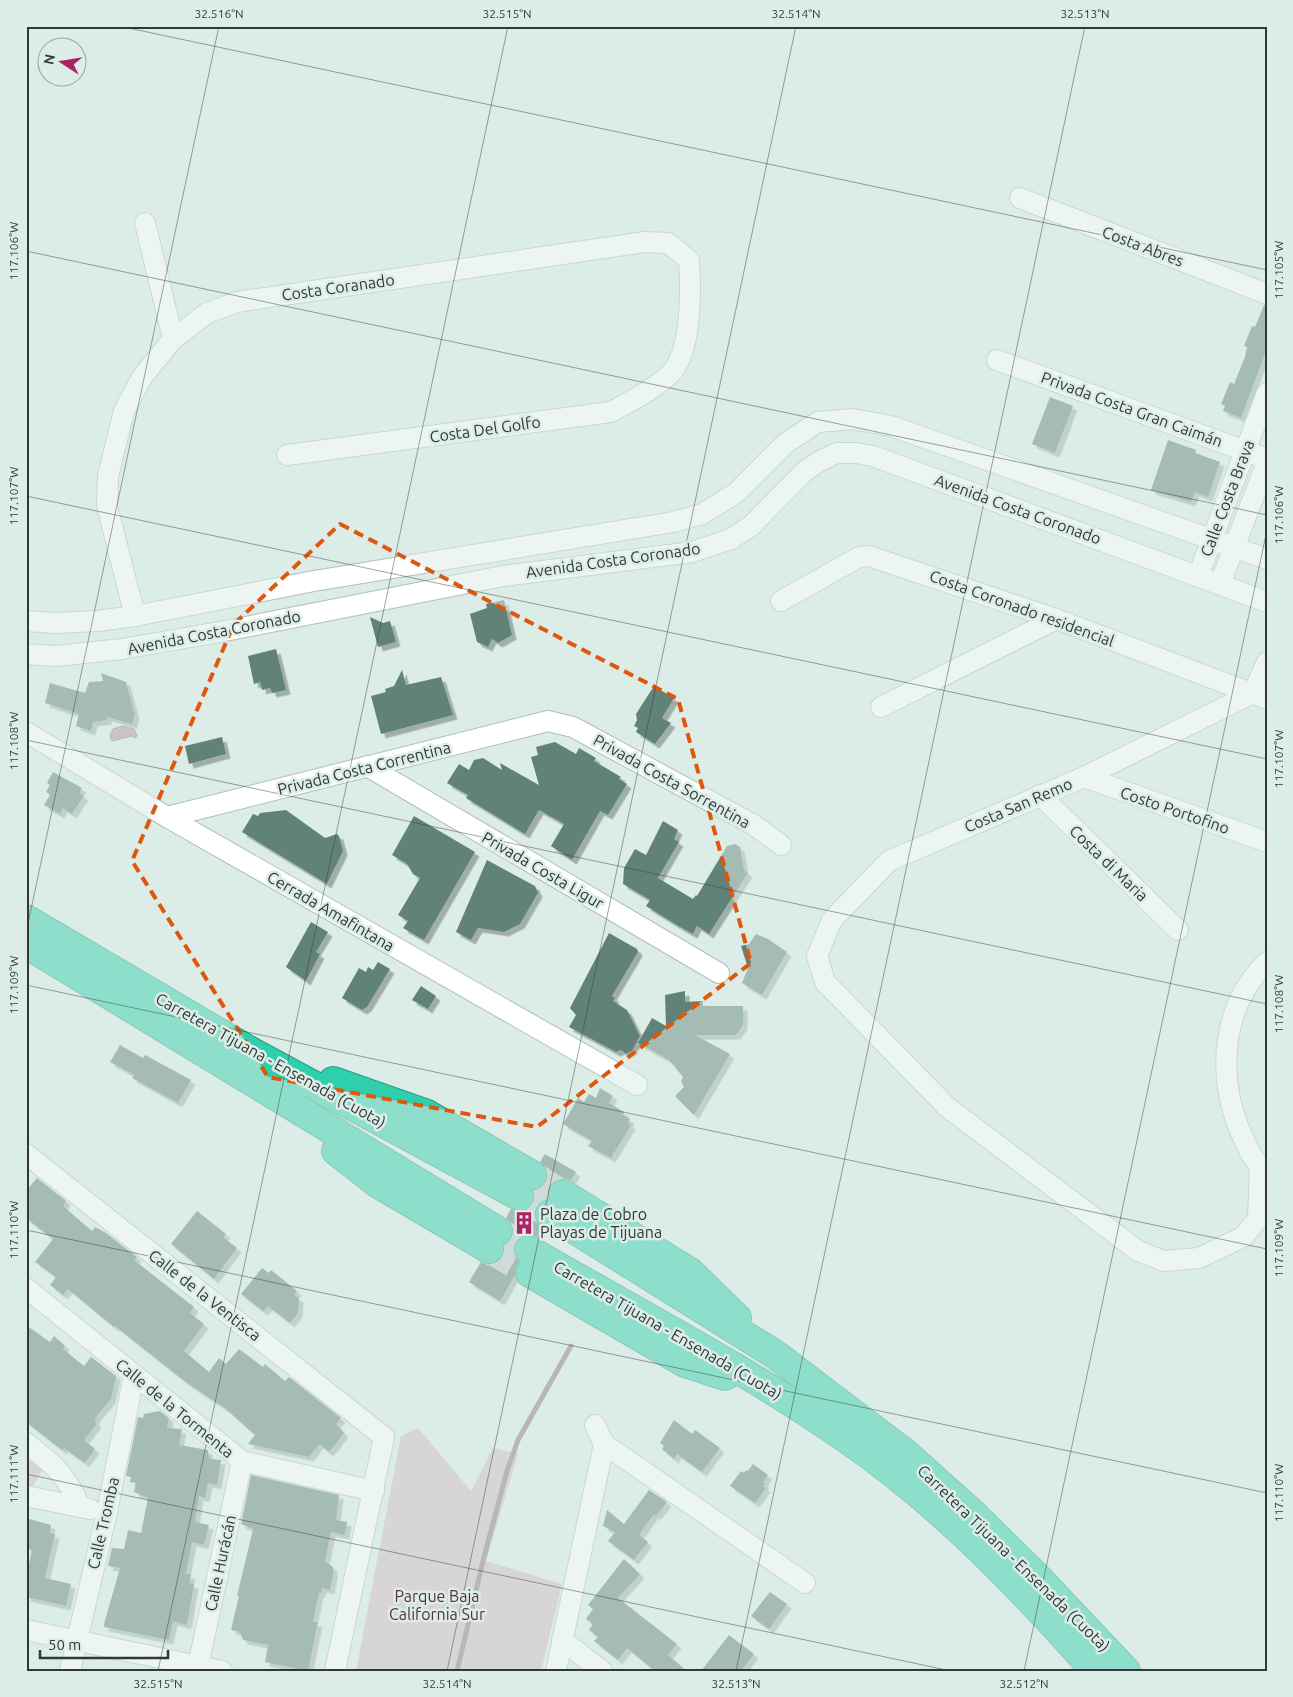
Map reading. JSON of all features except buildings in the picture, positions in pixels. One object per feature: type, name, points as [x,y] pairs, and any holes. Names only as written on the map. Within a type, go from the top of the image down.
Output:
[{"type":"highway","name":"Carretera Tijuana - Ensenada (Cuota)","points":[[26,919],[252,1052],[427,1114],[525,1185]]},
{"type":"highway","name":"Carretera Tijuana - Ensenada (Cuota)","points":[[26,944],[234,1072],[493,1240]]},
{"type":"highway","name":"Carretera Tijuana - Ensenada (Cuota)","points":[[556,1204],[690,1272],[776,1355],[906,1454],[973,1514],[1087,1628],[1126,1671]]},
{"type":"highway","name":"Carretera Tijuana - Ensenada (Cuota)","points":[[524,1258],[685,1363],[779,1394],[848,1440],[936,1510],[999,1569],[1061,1632],[1095,1671]]},
{"type":"street","name":"Costa Abres","points":[[1020,198],[1267,294]]},
{"type":"street","points":[[145,223],[173,339]]},
{"type":"street","name":"Costa Coranado","points":[[135,616],[107,506],[108,476],[124,411],[142,377],[173,339],[208,313],[238,302],[645,242],[668,243],[689,260],[691,289],[688,323],[683,349],[672,372]]},
{"type":"street","name":"Privada Costa Gran Caimán","points":[[997,360],[1245,451],[1267,461]]},
{"type":"street","name":"Costa Del Golfo","points":[[287,455],[611,412],[641,396],[672,372]]},
{"type":"street","name":"Calle Costa Brava","points":[[1198,576],[1267,393]]},
{"type":"street","name":"Avenida Costa Coronado","points":[[26,621],[55,623],[96,621],[135,616],[314,581],[673,522],[702,514],[736,493],[786,443],[818,422],[853,419],[892,426],[1267,559]]},
{"type":"street","name":"Avenida Costa Coronado","points":[[26,654],[56,656],[122,649],[503,576],[692,552],[731,539],[751,526],[805,471],[837,453],[856,453],[873,456],[1267,602]]},
{"type":"street","name":"Calle Costa Brava","points":[[1220,584],[1267,461]]},
{"type":"street","name":"Costa Coronado residencial","points":[[781,601],[859,557],[869,556],[1056,620],[1260,696]]},
{"type":"street","points":[[314,581],[320,612]]},
{"type":"street","points":[[882,707],[1056,620]]},
{"type":"street","points":[[1260,696],[1267,662]]},
{"type":"street","name":"Costa San Remo","points":[[1260,696],[1084,778],[1040,795],[888,861],[832,920],[817,956],[825,982],[947,1107],[1138,1251],[1164,1261],[1199,1258],[1242,1237],[1258,1219],[1263,1172]]},
{"type":"street","name":"Privada Costa Correntina","points":[[167,818],[548,721],[561,723]]},
{"type":"street","name":"Privada Costa Sorrentina","points":[[561,723],[573,727],[754,825],[781,845]]},
{"type":"street","name":"Cerrada Amafintana","points":[[26,732],[167,818],[637,1085]]},
{"type":"street","name":"Privada Costa Ligur","points":[[367,766],[719,973]]},
{"type":"street","name":"Costo Portofino","points":[[1084,778],[1267,842]]},
{"type":"street","name":"Costa di Maria","points":[[1040,795],[1178,930]]},
{"type":"street","points":[[1263,1172],[1249,1155],[1230,1104],[1225,1071],[1230,1022],[1255,973],[1267,962]]},
{"type":"street","name":"Calle de la Ventisca","points":[[26,1154],[384,1437],[374,1491]]},
{"type":"street","name":"Calle de la Tormenta","points":[[26,1288],[242,1461],[374,1491]]},
{"type":"street","name":"Calle Tromba","points":[[70,1671],[107,1512],[134,1374]]},
{"type":"street","points":[[595,1425],[604,1444],[805,1583]]},
{"type":"street","points":[[26,1443],[63,1473],[80,1506]]},
{"type":"street","points":[[556,1671],[604,1444]]},
{"type":"street","name":"Calle Hurácán","points":[[198,1666],[242,1461]]},
{"type":"street","points":[[335,1671],[374,1491]]},
{"type":"street","points":[[26,1496],[107,1512]]},
{"type":"street","points":[[26,1630],[222,1671]]},
{"type":"street","points":[[562,1640],[602,1671]]},
{"type":"highlighted area","points":[[340,524],[678,699],[751,963],[537,1127],[268,1077],[132,861],[234,624]]},
{"type":"green space","name":"Parque Baja California Sur","points":[[418,1428],[471,1491],[493,1448],[518,1454],[486,1561],[562,1584],[541,1671],[356,1671],[401,1436]]},
{"type":"green space","points":[[26,1454],[44,1468],[33,1486],[26,1485]]},
{"type":"shaded area","points":[[123,726],[134,729],[137,736],[135,738],[132,736],[112,741],[110,736],[113,729]]},
{"type":"waterway","points":[[457,1671],[507,1471],[518,1440],[571,1346]]},
{"type":"tunnel","points":[[532,1175],[563,1194]]},
{"type":"tunnel","points":[[519,1196],[550,1214]]},
{"type":"tunnel","points":[[498,1231],[529,1250]]},
{"type":"tunnel","points":[[489,1249],[520,1267]]},
{"type":"place","name":"Plaza de Cobro Playas de Tijuana","points":[[524,1223]]}]
